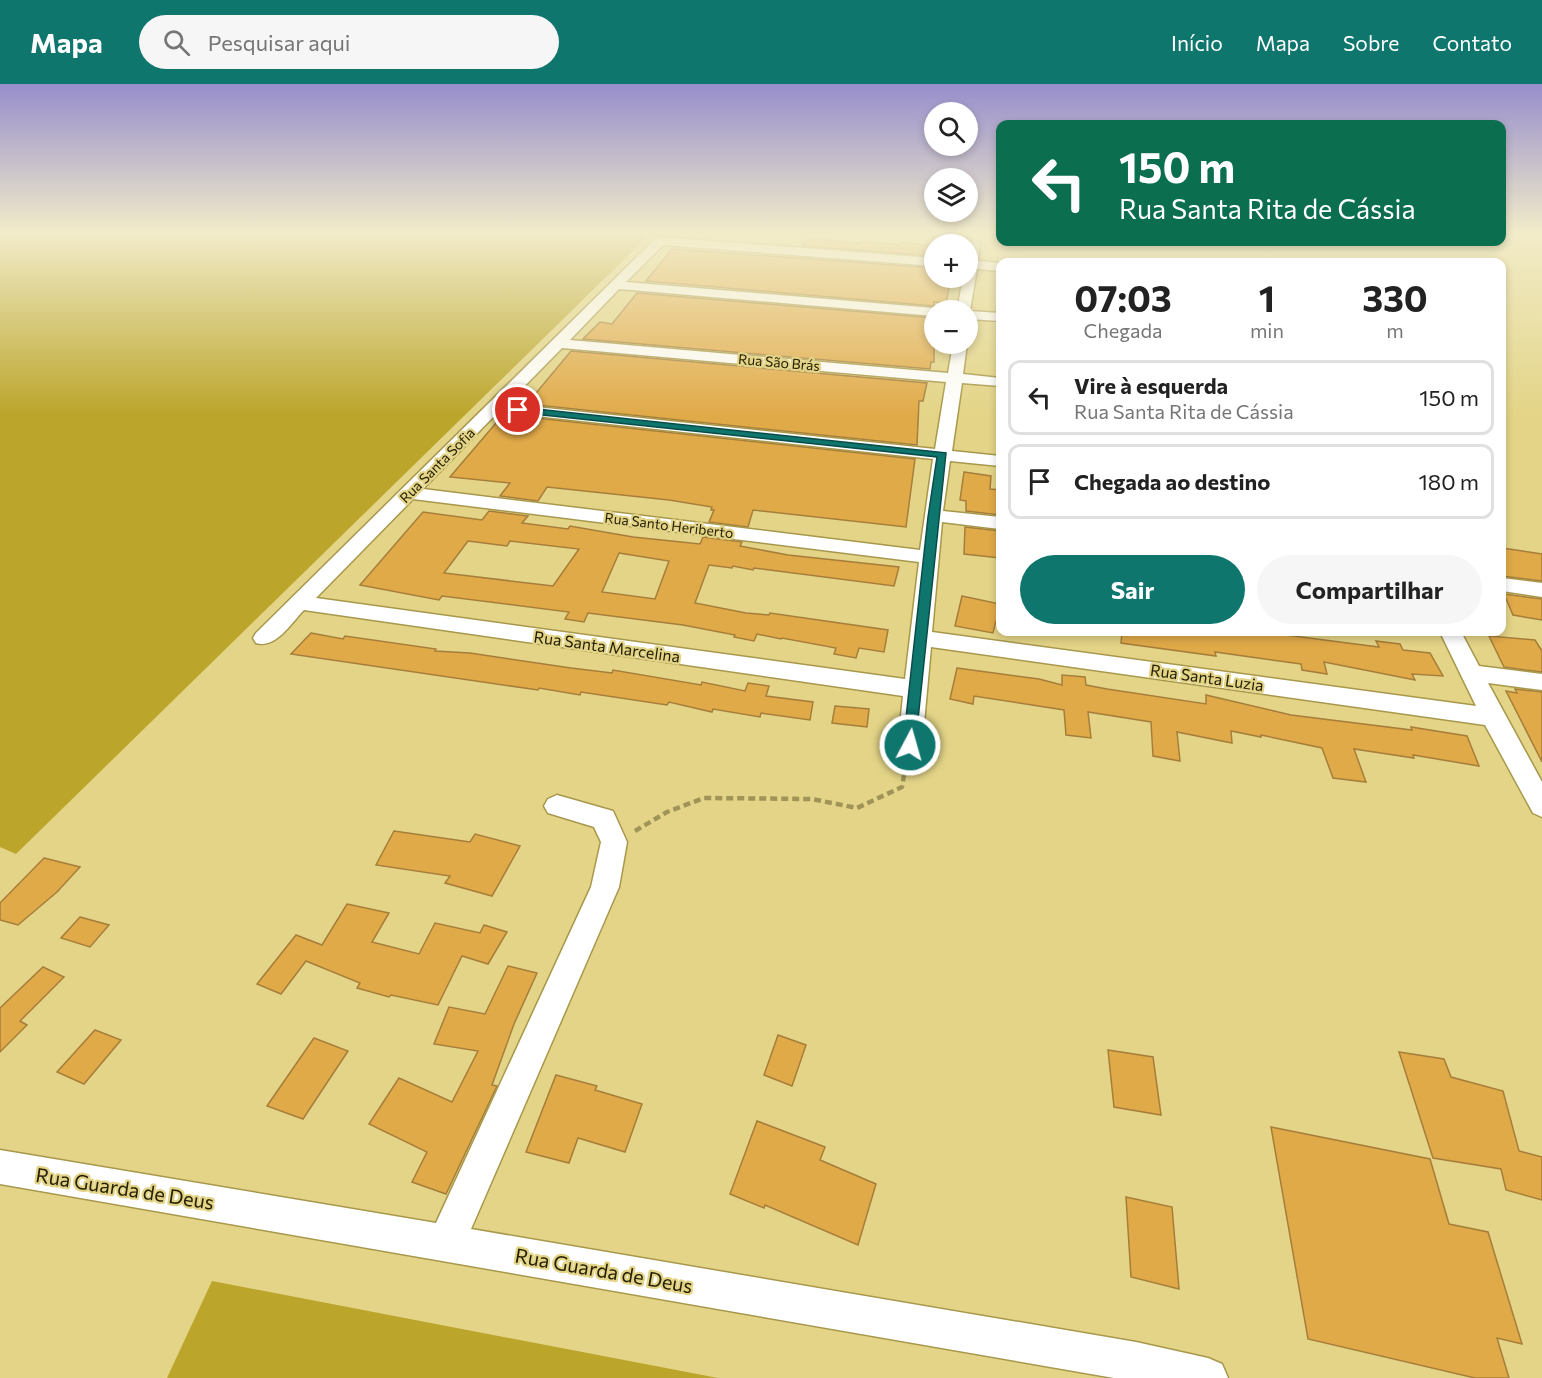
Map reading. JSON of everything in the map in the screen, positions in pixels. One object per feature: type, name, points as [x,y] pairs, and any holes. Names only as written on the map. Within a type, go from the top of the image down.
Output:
[{"type":"street","name":"Rua Santa Sofia","points":[[264,638],[607,294]]},
{"type":"street","points":[[727,294],[924,311]]},
{"type":"street","points":[[978,316],[996,317]]},
{"type":"street","name":"Rua São Brás","points":[[558,343],[996,382]]},
{"type":"street","points":[[910,745],[934,514],[959,354]]},
{"type":"street","points":[[494,407],[996,461]]},
{"type":"street","name":"Rua Santo Heriberto","points":[[409,493],[929,557]]},
{"type":"street","points":[[934,514],[996,522]]},
{"type":"street","points":[[1506,586],[1542,590]]},
{"type":"street","name":"Rua Santa Marcelina","points":[[299,603],[915,689]]},
{"type":"street","points":[[1453,636],[1493,717],[1536,784],[1542,806]]},
{"type":"street","name":"Rua Santa Luzia","points":[[920,638],[1493,717]]},
{"type":"street","points":[[1471,673],[1542,682]]},
{"type":"street","points":[[446,1243],[605,887],[614,842],[604,819],[557,806]]},
{"type":"street","name":"Rua Guarda de Deus","points":[[0,1167],[1125,1360],[1208,1378]]},
{"type":"path","points":[[614,842],[667,812],[704,798],[812,799],[857,808],[902,787],[910,745]]},
{"type":"shaded area","points":[[0,294],[588,294],[16,854],[0,847]]},
{"type":"shaded area","points":[[212,1281],[718,1378],[167,1378]]},
{"type":"building","points":[[636,294],[924,317],[924,354],[934,354],[934,362],[931,362],[930,369],[583,339],[600,322],[612,324]]},
{"type":"building","points":[[800,294],[948,294],[947,300],[924,300],[924,305]]},
{"type":"building","points":[[571,351],[927,383],[923,401],[919,401],[917,445],[527,404]]},
{"type":"building","points":[[517,416],[915,459],[906,527],[753,510],[748,527],[709,522],[714,510],[711,510],[712,507],[547,487],[538,501],[500,496],[510,483],[450,477],[496,423],[510,425]]},
{"type":"building","points":[[964,472],[991,476],[990,489],[996,490],[996,515],[966,511],[966,501],[960,500]]},
{"type":"building","points":[[489,511],[528,516],[522,523],[568,529],[570,526],[633,537],[700,544],[703,537],[742,542],[740,546],[788,555],[899,567],[894,586],[754,568],[753,570],[709,565],[695,603],[746,613],[769,615],[770,613],[888,630],[884,652],[859,648],[856,658],[834,654],[836,648],[757,634],[754,641],[683,625],[588,613],[584,622],[565,619],[569,612],[442,596],[439,600],[360,585],[423,512],[482,520]],"holes":[[[468,541],[507,546],[510,541],[579,549],[553,586],[444,573]],[[619,553],[669,561],[655,599],[602,592]]]},
{"type":"building","points":[[965,527],[996,531],[996,558],[964,554]]},
{"type":"building","points":[[1506,549],[1542,554],[1542,581],[1506,576]]},
{"type":"building","points":[[1506,594],[1542,599],[1542,620],[1513,615]]},
{"type":"building","points":[[962,596],[996,603],[993,633],[955,626]]},
{"type":"building","points":[[311,633],[571,668],[612,673],[613,670],[701,685],[702,682],[745,691],[748,683],[769,686],[766,696],[813,702],[810,720],[761,713],[760,717],[713,709],[712,712],[669,702],[667,705],[581,692],[580,695],[539,688],[538,690],[291,654]]},
{"type":"building","points":[[1122,636],[1293,636],[1379,647],[1376,641],[1400,644],[1403,650],[1430,653],[1443,676],[1412,674],[1415,680],[1324,662],[1327,674],[1302,670],[1301,664],[1215,652],[1216,656],[1121,643]]},
{"type":"building","points":[[1489,636],[1535,640],[1542,651],[1542,672],[1504,667]]},
{"type":"building","points":[[957,668],[1039,679],[1062,685],[1062,675],[1085,677],[1086,685],[1107,689],[1206,704],[1206,695],[1291,715],[1412,730],[1411,727],[1467,736],[1479,766],[1413,755],[1414,758],[1354,749],[1366,782],[1333,778],[1322,748],[1231,731],[1232,743],[1177,732],[1180,761],[1153,756],[1151,722],[1088,712],[1091,738],[1066,735],[1064,710],[974,696],[973,704],[950,699]]},
{"type":"building","points":[[1515,689],[1542,692],[1542,762],[1506,691],[1517,693]]},
{"type":"building","points":[[835,706],[869,709],[867,727],[832,723]]},
{"type":"building","points":[[394,831],[470,842],[475,834],[520,846],[492,896],[445,883],[450,876],[376,865]]},
{"type":"building","points":[[44,858],[80,867],[57,892],[18,925],[0,920],[0,903]]},
{"type":"building","points":[[347,904],[389,913],[372,942],[419,954],[435,923],[480,933],[484,925],[507,932],[488,964],[462,956],[438,1005],[391,995],[389,997],[357,988],[360,983],[306,961],[281,994],[257,984],[296,935],[322,945]]},
{"type":"building","points":[[80,917],[109,925],[90,947],[61,938]]},
{"type":"building","points":[[508,966],[537,973],[514,1024],[492,1085],[497,1086],[446,1194],[412,1182],[427,1152],[369,1124],[399,1078],[452,1102],[478,1051],[434,1044],[449,1007],[485,1014]]},
{"type":"building","points":[[43,967],[64,977],[20,1021],[27,1025],[0,1052],[0,1008]]},
{"type":"building","points":[[95,1030],[121,1040],[84,1084],[57,1072]]},
{"type":"building","points":[[778,1035],[806,1045],[792,1086],[764,1075]]},
{"type":"building","points":[[314,1038],[348,1051],[303,1119],[267,1106]]},
{"type":"building","points":[[1108,1050],[1153,1057],[1161,1115],[1114,1107]]},
{"type":"building","points":[[1399,1052],[1444,1059],[1451,1077],[1503,1091],[1519,1151],[1542,1157],[1542,1200],[1506,1190],[1501,1169],[1433,1158]]},
{"type":"building","points":[[556,1075],[597,1086],[595,1090],[642,1104],[625,1152],[578,1138],[569,1163],[526,1152]]},
{"type":"building","points":[[757,1121],[825,1147],[820,1160],[876,1184],[858,1245],[765,1205],[764,1208],[730,1194]]},
{"type":"building","points":[[1271,1127],[1430,1159],[1449,1224],[1488,1232],[1522,1344],[1497,1338],[1509,1378],[1475,1378],[1308,1339]]},
{"type":"building","points":[[1126,1197],[1172,1207],[1179,1289],[1131,1277]]},
{"type":"route","points":[[518,410],[943,455],[933,517],[910,745]]}]
